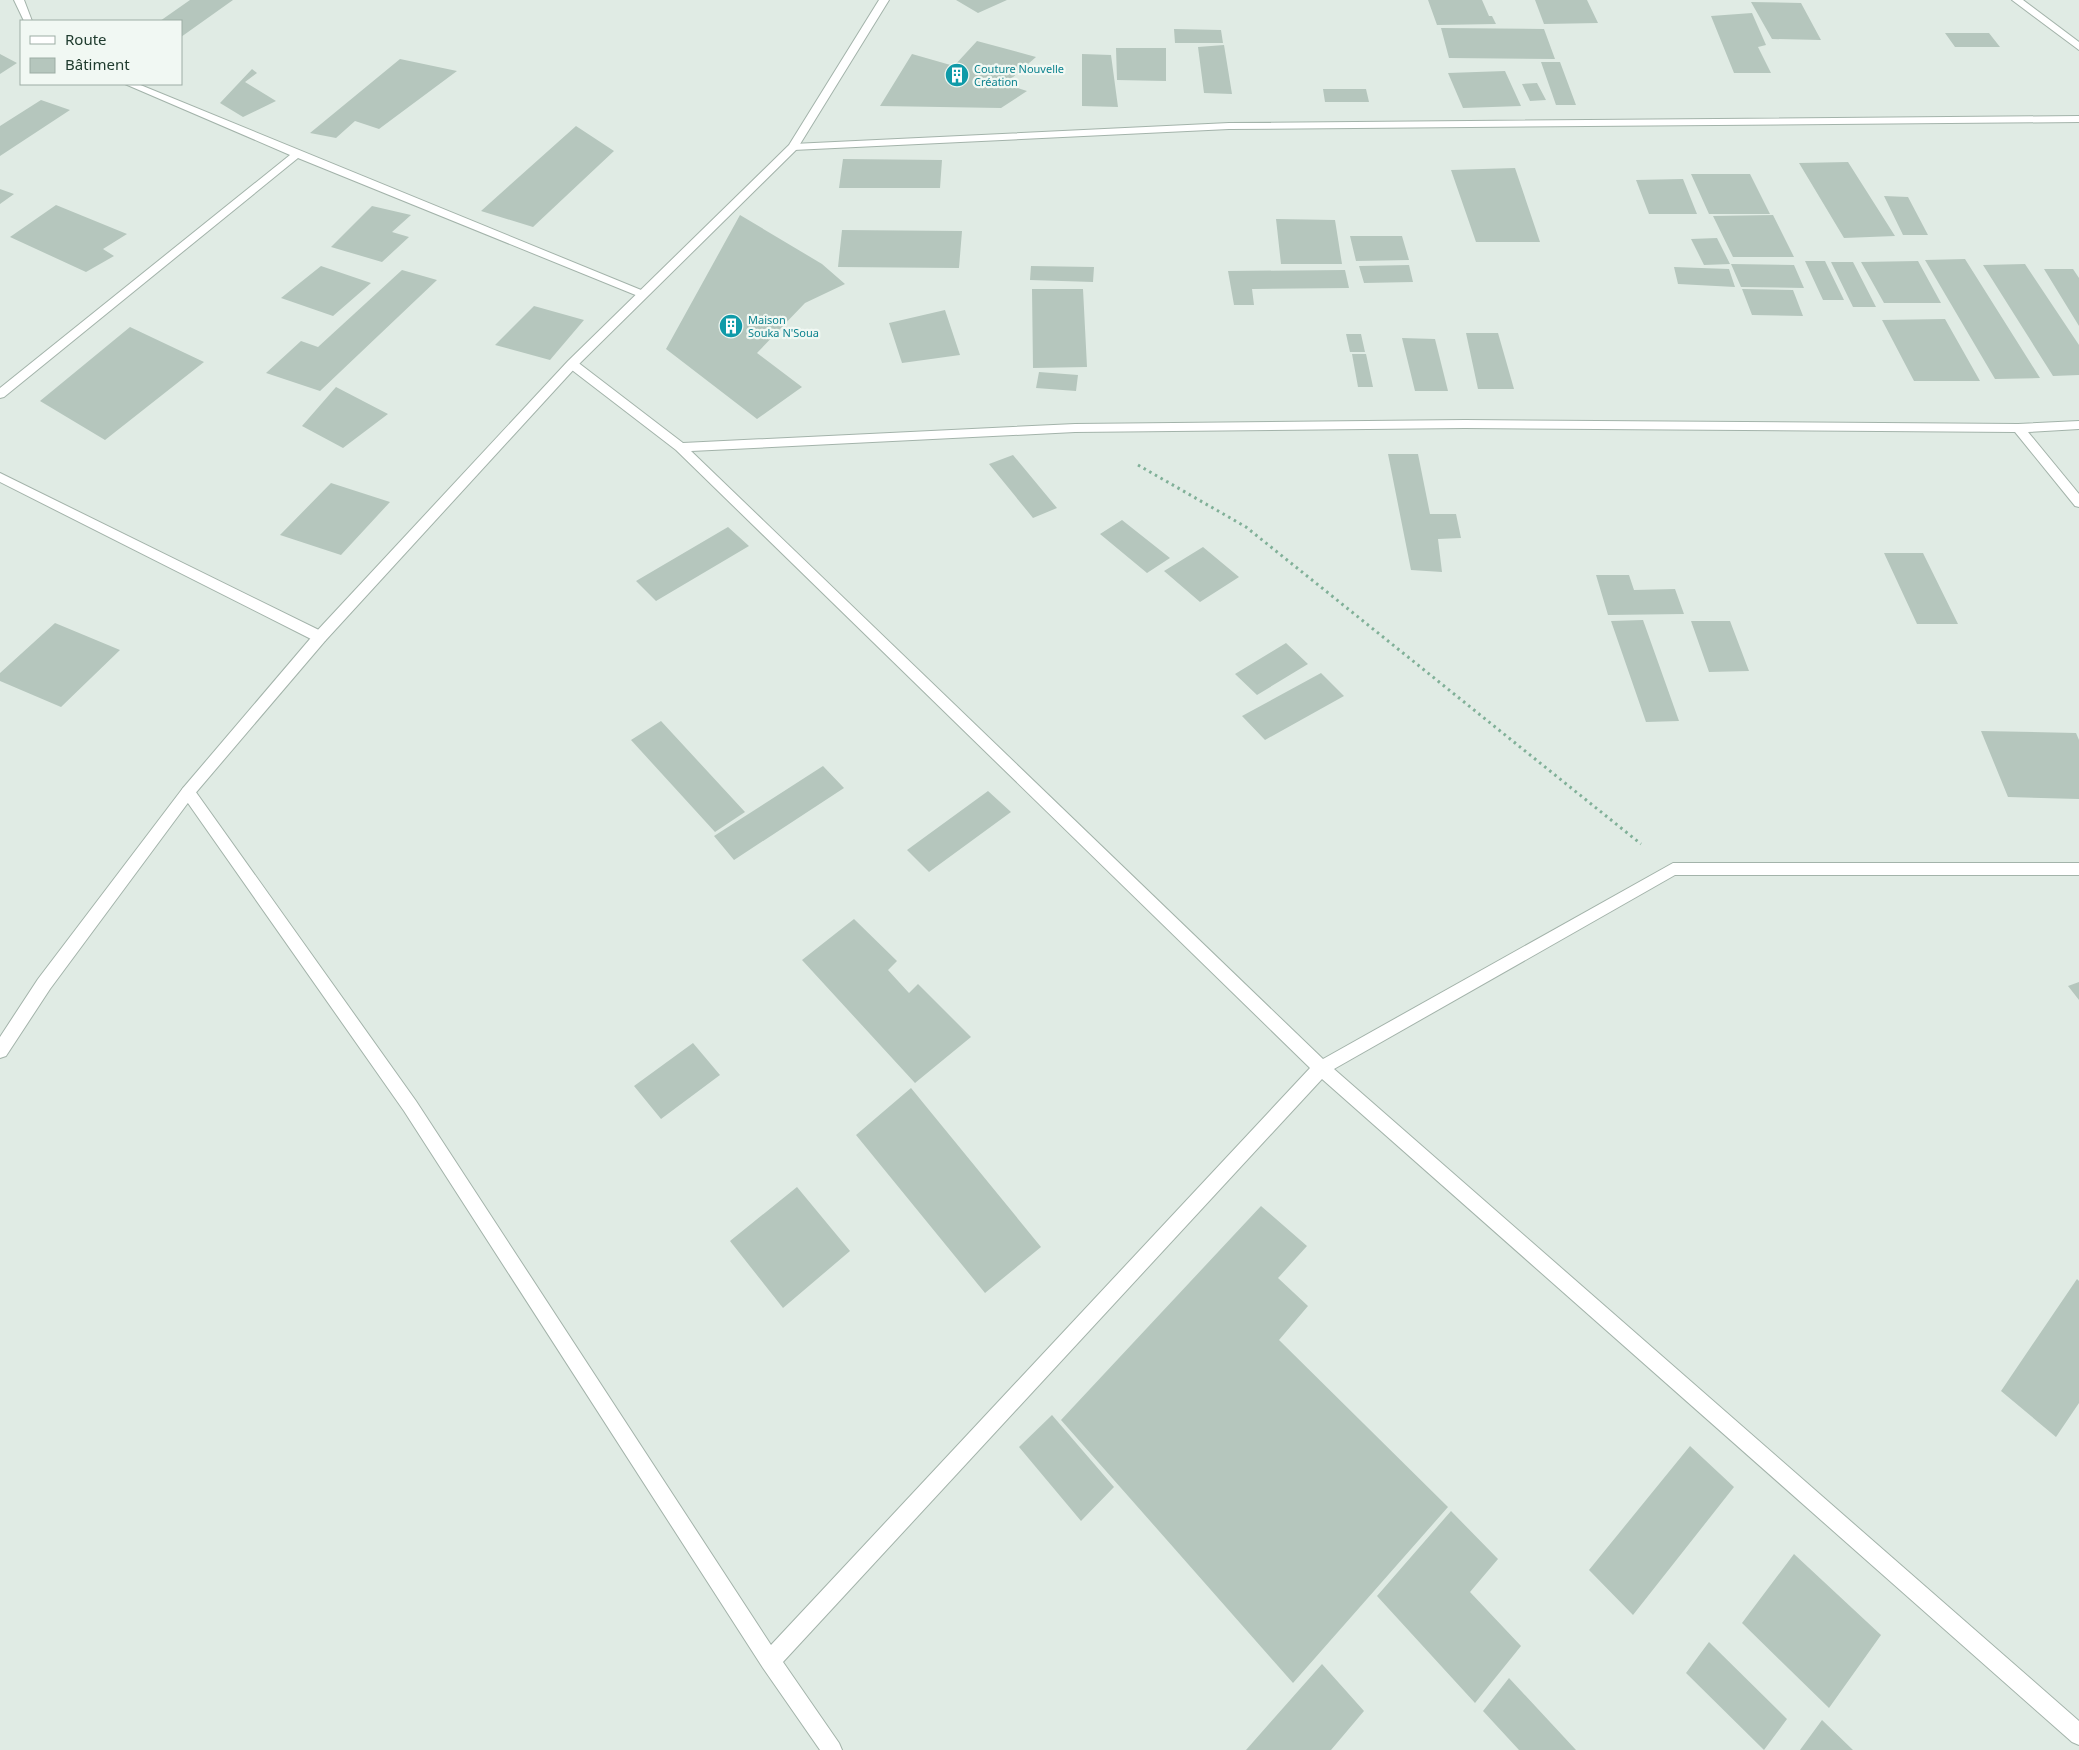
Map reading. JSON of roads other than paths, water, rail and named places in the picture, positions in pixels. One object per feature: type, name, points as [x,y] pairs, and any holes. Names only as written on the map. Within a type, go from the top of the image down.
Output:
[{"type":"street","points":[[19,0],[28,20]]},
{"type":"street","points":[[0,1050],[44,984],[188,792],[320,636],[572,364],[793,147],[884,0]]},
{"type":"street","points":[[2017,0],[2079,47]]},
{"type":"street","points":[[132,85],[642,294]]},
{"type":"street","points":[[793,147],[1229,126],[2079,119]]},
{"type":"street","points":[[0,394],[297,154]]},
{"type":"street","points":[[572,364],[680,447],[1321,1068],[2079,1736]]},
{"type":"street","points":[[680,447],[1074,428],[1465,424],[2018,428],[2079,426]]},
{"type":"street","points":[[2018,428],[2079,503]]},
{"type":"street","points":[[0,477],[320,636]]},
{"type":"street","points":[[188,792],[410,1106],[770,1661],[832,1750]]},
{"type":"street","points":[[770,1661],[1321,1068],[1673,869],[2079,870]]},
{"type":"place","name":"Couture Nouvelle Création","points":[[957,75]]},
{"type":"place","name":"Maison Souka N'Soua","points":[[731,326]]}]
